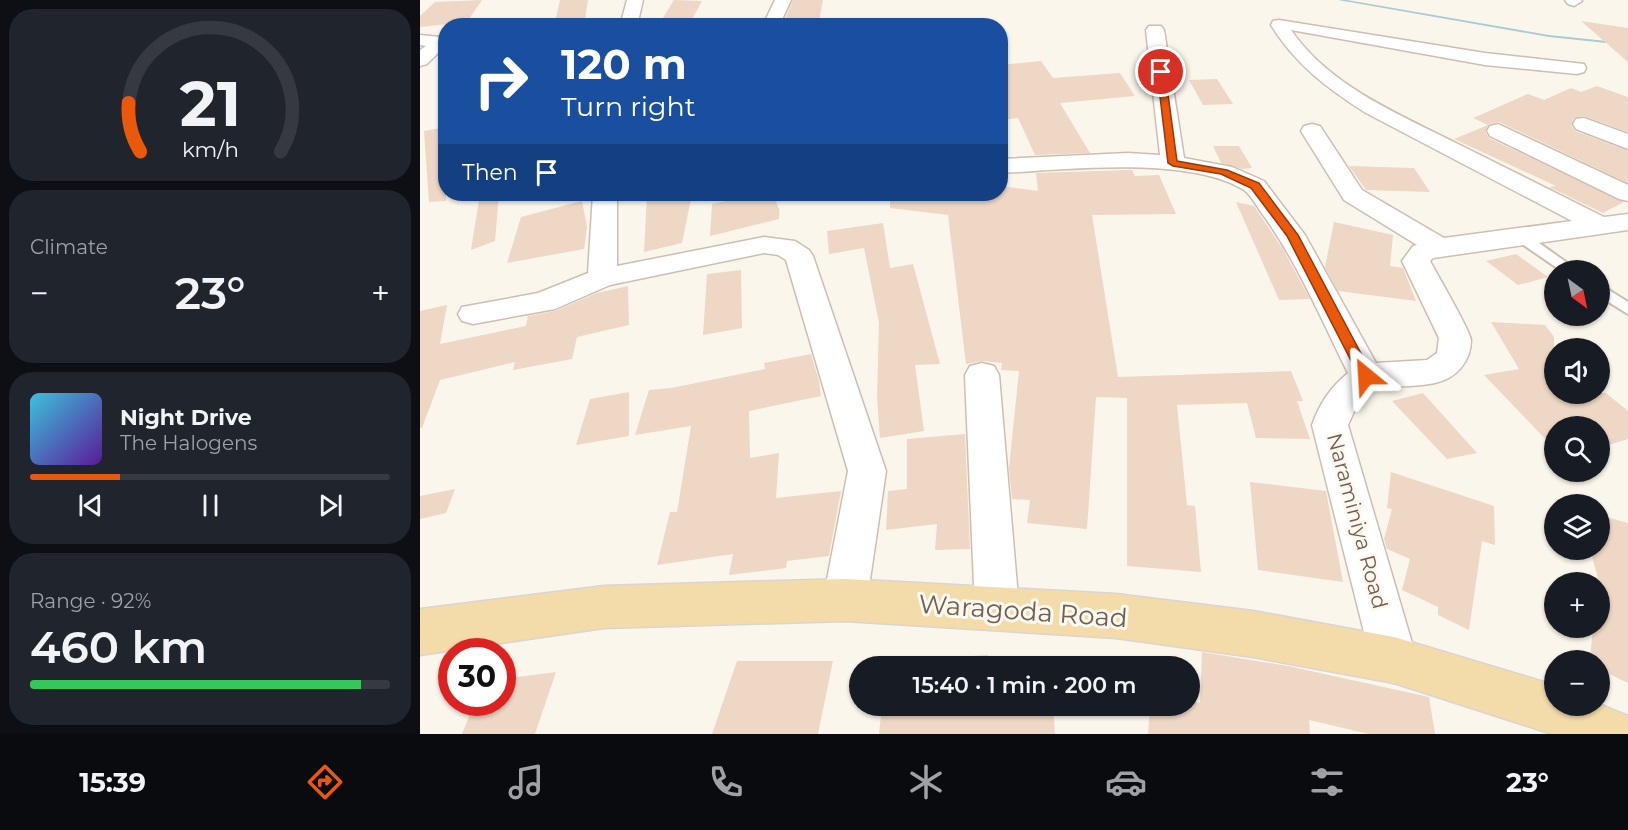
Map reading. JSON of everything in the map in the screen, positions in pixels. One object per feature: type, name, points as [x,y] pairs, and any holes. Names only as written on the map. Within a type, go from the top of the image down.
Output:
[{"type":"main road","name":"Waragoda Road","points":[[420,632],[604,607],[844,600],[1116,616],[1253,634],[1394,660],[1537,704],[1612,734]]},
{"type":"street","points":[[630,18],[635,0]]},
{"type":"street","points":[[775,18],[783,0]]},
{"type":"street","points":[[1577,68],[1485,59],[1290,24],[1279,26],[1311,66],[1372,109],[1614,224]]},
{"type":"street","points":[[1155,30],[1173,163]]},
{"type":"street","points":[[420,40],[434,41],[436,46],[420,60]]},
{"type":"street","points":[[1584,124],[1628,142]]},
{"type":"street","points":[[1312,131],[1353,195],[1439,246]]},
{"type":"street","points":[[1498,131],[1628,194]]},
{"type":"street","points":[[1008,166],[1128,160],[1173,163],[1224,172],[1255,186],[1292,235],[1366,376],[1435,371],[1452,358],[1455,338],[1416,261],[1423,252],[1439,246],[1614,224]]},
{"type":"street","points":[[602,278],[604,201]]},
{"type":"street","points":[[473,314],[544,302],[602,278],[764,245],[777,236],[799,256],[806,274],[867,471],[844,600]]},
{"type":"street","points":[[982,375],[997,609]]},
{"type":"street","name":"Naraminiya Road","points":[[1366,376],[1336,408],[1330,425],[1394,660]]},
{"type":"lane","points":[[1520,236],[1555,260]]},
{"type":"lane","points":[[1610,297],[1628,309]]},
{"type":"building","points":[[482,0],[470,18],[438,18],[438,25],[420,27],[420,16],[435,2]]},
{"type":"building","points":[[560,0],[588,0],[585,18],[556,18]]},
{"type":"building","points":[[674,0],[702,1],[693,18],[663,18]]},
{"type":"building","points":[[793,0],[823,0],[820,18],[785,18]]},
{"type":"building","points":[[1581,21],[1628,28],[1628,62]]},
{"type":"building","points":[[1041,61],[1053,78],[1120,73],[1135,96],[1060,103],[1090,153],[1035,155],[1018,118],[1008,119],[1008,64]]},
{"type":"building","points":[[1217,79],[1233,104],[1203,105],[1189,80]]},
{"type":"building","points":[[1597,86],[1628,97],[1628,132],[1584,116],[1574,118],[1571,125],[1575,131],[1628,151],[1628,183],[1499,122],[1489,124],[1485,132],[1489,138],[1624,202],[1603,213],[1549,187],[1556,186],[1454,139],[1488,125],[1473,118],[1528,94],[1544,100],[1571,88],[1581,92]]},
{"type":"building","points":[[438,128],[438,201],[446,201],[429,202],[424,131]]},
{"type":"building","points":[[1213,146],[1239,146],[1252,168],[1242,169],[1221,163]]},
{"type":"building","points":[[1349,166],[1414,168],[1430,192],[1366,190]]},
{"type":"building","points":[[1132,170],[1135,176],[1159,175],[1176,214],[1092,215],[1118,377],[1291,371],[1303,401],[1297,401],[1310,439],[1256,438],[1247,403],[1177,405],[1187,505],[1195,506],[1201,572],[1127,566],[1127,398],[1096,397],[1087,529],[1027,523],[1030,500],[1012,499],[1009,468],[1019,371],[1001,370],[1002,363],[983,361],[966,364],[948,215],[890,208],[890,201],[1008,201],[1008,187],[1038,191],[1036,173]]},
{"type":"building","points":[[479,201],[498,201],[495,241],[471,250]]},
{"type":"building","points":[[582,201],[587,227],[584,249],[507,263],[521,217]]},
{"type":"building","points":[[647,201],[691,201],[682,243],[644,252]]},
{"type":"building","points":[[726,201],[776,201],[779,219],[710,236],[712,204]]},
{"type":"building","points":[[1236,202],[1254,206],[1284,251],[1310,299],[1279,300]]},
{"type":"building","points":[[1334,222],[1393,235],[1390,266],[1403,268],[1416,301],[1338,291],[1325,267]]},
{"type":"building","points":[[883,223],[890,268],[913,264],[940,364],[915,365],[924,431],[880,438],[877,398],[879,323],[864,248],[829,254],[827,231]]},
{"type":"building","points":[[1516,254],[1544,274],[1544,278],[1518,285],[1486,261]]},
{"type":"building","points":[[741,270],[742,328],[703,335],[707,274]]},
{"type":"building","points":[[628,286],[629,325],[577,337],[572,359],[513,370],[515,362],[440,380],[422,428],[420,427],[420,311],[447,305],[440,344],[526,326],[528,316],[555,311],[597,293]]},
{"type":"building","points":[[1491,322],[1546,326],[1554,338],[1544,338],[1544,404],[1610,404],[1610,396],[1628,411],[1628,439],[1610,445],[1610,416],[1544,416],[1544,438],[1484,375],[1519,369]]},
{"type":"building","points":[[811,354],[821,396],[749,411],[750,458],[779,453],[776,498],[841,491],[829,556],[787,561],[786,568],[729,575],[733,554],[657,565],[670,512],[677,512],[691,426],[635,435],[649,390],[671,388],[765,369],[764,363]]},
{"type":"building","points":[[629,392],[629,436],[576,445],[590,399]]},
{"type":"building","points":[[1423,393],[1477,453],[1447,459],[1392,401]]},
{"type":"building","points":[[965,434],[970,549],[935,550],[937,524],[886,530],[888,491],[907,489],[907,439]]},
{"type":"building","points":[[1391,472],[1494,506],[1495,545],[1482,541],[1469,630],[1438,615],[1438,607],[1402,590],[1410,559],[1387,549],[1384,539],[1392,509],[1387,508]]},
{"type":"building","points":[[1250,482],[1326,491],[1343,582],[1258,570]]},
{"type":"building","points":[[455,489],[446,513],[420,519],[420,496]]},
{"type":"building","points":[[1610,518],[1628,523],[1628,683],[1610,674],[1610,650],[1591,650],[1592,638],[1610,638],[1610,572],[1596,572],[1593,560],[1610,560]]},
{"type":"building","points":[[1202,652],[1288,666],[1429,697],[1435,734],[1369,734],[1309,720],[1310,734],[1148,734],[1149,716],[1200,716]]},
{"type":"building","points":[[737,661],[833,661],[818,734],[712,734]]},
{"type":"building","points":[[556,672],[535,734],[462,734],[469,716],[516,716],[516,677]]},
{"type":"building","points":[[881,716],[1054,716],[1055,734],[879,734]]},
{"type":"waterway","points":[[1340,0],[1549,36],[1616,43]]},
{"type":"route","points":[[1161,72],[1173,163],[1224,172],[1255,186],[1292,235],[1366,376]]}]
